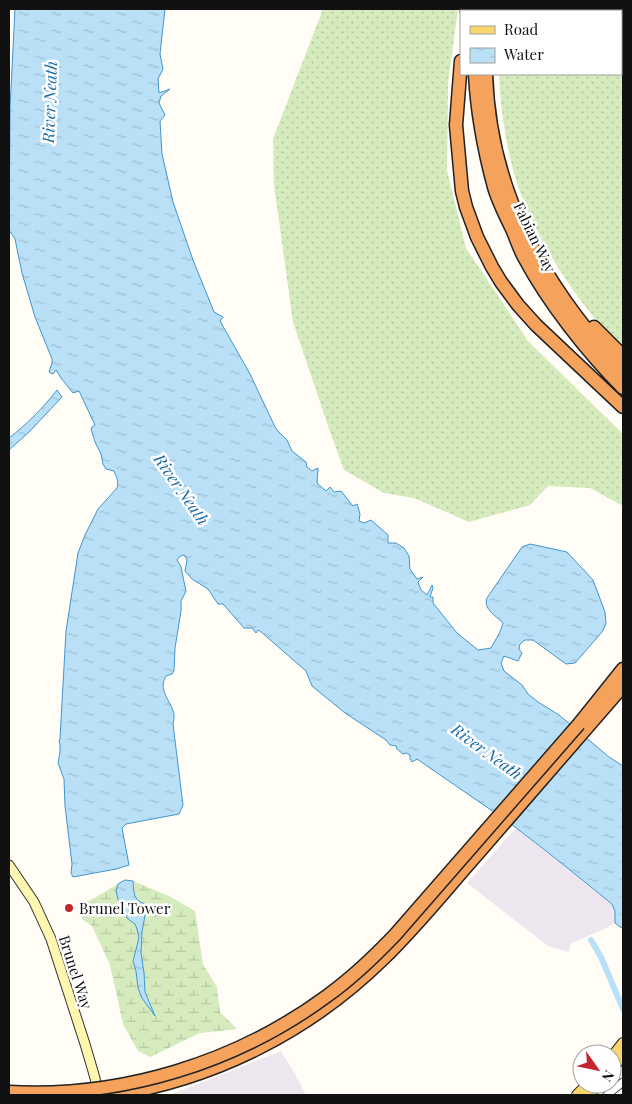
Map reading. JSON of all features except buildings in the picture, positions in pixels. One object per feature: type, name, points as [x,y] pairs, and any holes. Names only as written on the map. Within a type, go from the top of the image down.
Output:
[{"type":"highway","points":[[460,74],[456,125],[462,191],[470,218],[487,258],[518,306],[623,407]]},
{"type":"highway","name":"Fabian Way","points":[[475,75],[479,118],[495,188],[524,257],[541,286],[565,320],[623,388]]},
{"type":"highway","name":"Fabian Way","points":[[486,75],[487,100],[494,146],[520,225],[533,251],[579,321],[623,372]]},
{"type":"highway","points":[[549,277],[623,356]]},
{"type":"highway","points":[[578,724],[623,669]]},
{"type":"highway","points":[[9,1092],[79,1090],[118,1085],[165,1075],[239,1048],[297,1016],[340,986],[395,935],[623,673]]},
{"type":"highway","points":[[112,1095],[165,1084],[234,1060],[294,1029],[348,991],[385,958],[422,918],[623,686]]},
{"type":"street","name":"Brunel Way","points":[[9,865],[34,902],[51,939],[85,1044],[98,1095]]},
{"type":"street","points":[[607,1095],[623,1082]]},
{"type":"shaded area","points":[[516,828],[612,904],[615,911],[615,923],[570,944],[569,952],[548,946],[467,883]]},
{"type":"shaded area","points":[[281,1051],[306,1095],[170,1095]]},
{"type":"green space","points":[[323,9],[458,9],[448,83],[447,171],[466,248],[528,341],[623,434],[623,506],[590,488],[548,486],[530,505],[469,522],[414,498],[384,493],[344,470],[293,322],[274,185],[273,139]]},
{"type":"green space","points":[[623,9],[623,350],[575,293],[548,250],[525,206],[515,177],[508,147],[501,105],[499,75],[622,75],[622,10],[502,10]]},
{"type":"green space","points":[[133,881],[169,896],[195,911],[203,964],[217,987],[220,1012],[237,1029],[200,1033],[150,1057],[138,1051],[123,1024],[110,965],[92,926],[82,919],[82,905],[118,884],[116,891],[137,929],[139,938],[133,961],[138,988],[154,1014],[145,992],[141,953],[145,915],[151,910],[145,912],[134,896]]},
{"type":"water","name":"River Neath","points":[[15,9],[165,9],[160,54],[163,69],[158,79],[159,93],[170,89],[161,96],[159,103],[165,115],[160,121],[162,154],[173,202],[193,260],[214,312],[223,317],[220,321],[250,374],[276,429],[287,440],[292,451],[306,462],[307,467],[312,471],[318,468],[317,483],[326,491],[330,487],[334,492],[341,491],[353,506],[357,504],[360,514],[359,521],[364,523],[371,520],[388,535],[388,543],[396,543],[404,548],[409,556],[410,569],[417,579],[423,577],[418,582],[421,590],[427,595],[432,585],[430,597],[433,597],[433,603],[457,633],[478,650],[491,648],[503,623],[488,609],[487,598],[522,547],[530,544],[567,552],[593,580],[605,612],[606,624],[602,632],[575,663],[566,664],[533,640],[525,640],[520,644],[519,649],[522,653],[518,661],[504,656],[501,663],[504,671],[522,685],[528,694],[559,715],[609,757],[623,766],[623,928],[615,923],[615,911],[612,904],[540,846],[417,759],[412,762],[410,755],[403,754],[396,746],[390,745],[386,740],[345,713],[312,686],[306,671],[260,631],[258,630],[256,633],[252,628],[244,628],[223,604],[218,604],[208,589],[192,579],[185,571],[187,560],[183,555],[177,560],[181,567],[186,591],[181,601],[174,671],[166,676],[163,686],[174,715],[173,724],[183,805],[179,814],[126,824],[122,828],[129,865],[73,877],[71,873],[72,864],[65,806],[64,779],[58,763],[66,631],[78,553],[98,509],[117,488],[118,483],[114,471],[106,469],[103,464],[91,429],[95,425],[79,391],[73,393],[56,370],[53,374],[49,372],[52,359],[35,317],[22,273],[15,239],[9,230],[10,108]]},
{"type":"water","points":[[57,390],[62,397],[9,450],[9,438],[34,416]]},
{"type":"water","points":[[125,880],[133,881],[135,896],[145,904],[145,912],[153,908],[145,915],[141,953],[145,992],[155,1016],[142,998],[138,988],[133,961],[139,938],[137,929],[135,924],[128,919],[119,903],[116,891],[118,884]]},
{"type":"waterway","points":[[591,940],[601,957],[623,1009]]},
{"type":"place","name":"Brunel Tower","points":[[69,908]]}]
